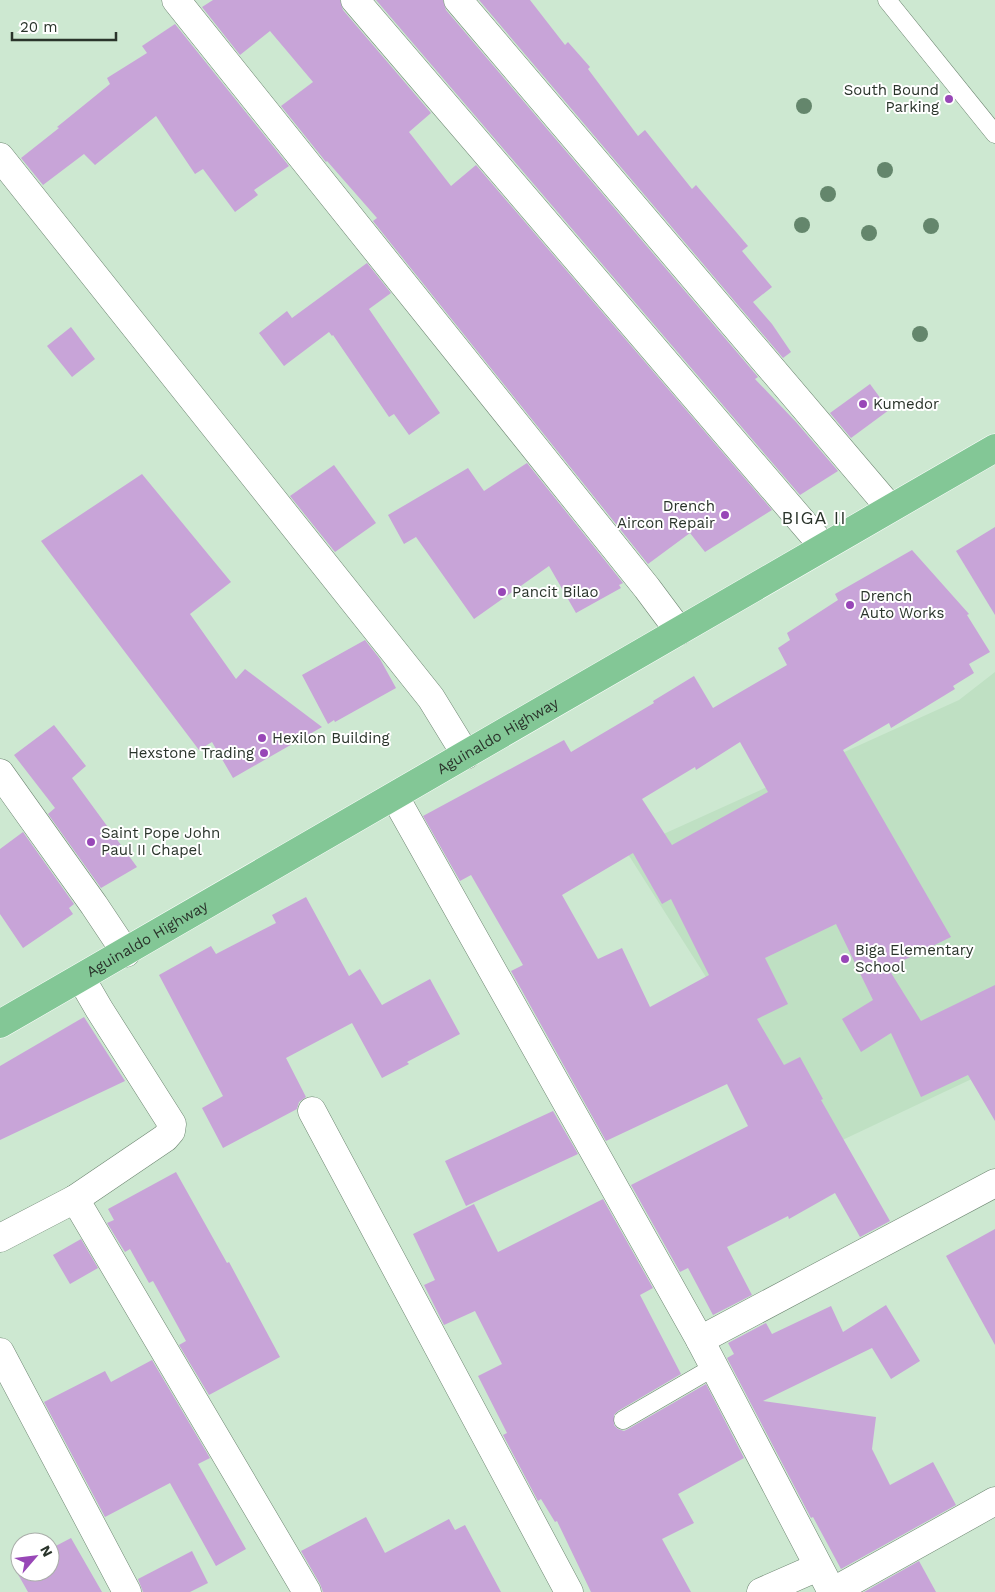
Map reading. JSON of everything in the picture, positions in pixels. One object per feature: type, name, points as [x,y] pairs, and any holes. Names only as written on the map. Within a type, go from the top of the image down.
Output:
[{"type":"main road","name":"Aguinaldo Highway","points":[[0,1024],[126,953],[823,546],[995,448]]},
{"type":"street","points":[[176,0],[641,580],[679,631]]},
{"type":"street","points":[[355,0],[823,546]]},
{"type":"street","points":[[458,0],[890,508]]},
{"type":"street","points":[[0,157],[430,698],[466,755]]},
{"type":"street","points":[[0,774],[126,953]]},
{"type":"street","points":[[395,797],[700,1340],[832,1592],[995,1501]]},
{"type":"street","points":[[0,1238],[75,1199],[165,1138],[171,1131],[172,1124],[81,978]]},
{"type":"street","points":[[312,1111],[569,1592]]},
{"type":"street","points":[[700,1340],[995,1183]]},
{"type":"street","points":[[75,1199],[307,1592]]},
{"type":"street","points":[[0,1352],[127,1592]]},
{"type":"street","points":[[761,1592],[818,1567]]},
{"type":"lane","points":[[887,0],[995,134]]},
{"type":"lane","points":[[623,1420],[714,1367]]},
{"type":"shaded area","name":"Biga Elementary School","points":[[995,672],[995,1068],[817,1152],[626,851],[959,700]]},
{"type":"building","points":[[213,0],[340,0],[343,10],[431,113],[409,132],[451,186],[476,165],[772,510],[705,552],[690,533],[648,564],[373,221],[377,218],[326,162],[281,106],[313,82],[270,31],[240,55],[202,7]]},
{"type":"building","points":[[376,0],[443,0],[446,10],[758,377],[755,379],[796,422],[838,471],[800,495]]},
{"type":"building","points":[[479,0],[530,0],[565,45],[568,42],[590,67],[588,69],[638,136],[645,130],[692,189],[696,185],[748,246],[742,251],[772,287],[753,302],[772,324],[791,352],[783,358]]},
{"type":"building","points":[[175,24],[289,166],[254,190],[258,195],[235,212],[203,169],[195,174],[156,116],[95,165],[84,154],[43,185],[21,158],[110,84],[107,78],[147,53],[142,46]]},
{"type":"building","points":[[367,263],[391,293],[369,309],[440,413],[409,435],[394,414],[389,417],[333,335],[329,332],[284,366],[259,333],[287,311],[292,318]]},
{"type":"building","points":[[71,327],[95,359],[72,377],[47,346]]},
{"type":"building","points":[[870,384],[889,410],[851,438],[830,413]]},
{"type":"building","points":[[527,463],[623,583],[619,585],[621,588],[576,613],[549,566],[474,619],[416,537],[404,544],[388,515],[468,468],[484,491]]},
{"type":"building","points":[[334,465],[376,523],[335,552],[290,496]]},
{"type":"building","points":[[142,474],[231,582],[190,614],[236,679],[245,669],[322,727],[233,778],[212,742],[199,750],[41,541]]},
{"type":"building","points":[[995,527],[995,615],[956,551]]},
{"type":"building","points":[[912,550],[969,614],[967,615],[990,652],[969,664],[974,673],[953,686],[955,689],[891,728],[889,723],[843,750],[951,937],[888,968],[921,1021],[995,985],[995,1121],[968,1075],[921,1097],[891,1033],[861,1052],[842,1019],[873,1000],[836,924],[765,958],[788,1004],[757,1019],[784,1065],[800,1057],[823,1099],[821,1100],[890,1221],[860,1237],[835,1193],[789,1219],[788,1216],[727,1247],[752,1295],[713,1315],[688,1268],[680,1272],[631,1185],[748,1126],[727,1084],[606,1141],[511,971],[523,965],[471,875],[460,881],[423,816],[564,740],[571,752],[654,703],[653,701],[694,676],[713,708],[787,665],[778,648],[790,640],[787,633],[838,600],[835,594]],"holes":[[[740,742],[768,792],[672,845],[642,799],[695,767],[696,770]],[[633,853],[662,904],[671,899],[709,975],[650,1007],[622,948],[598,959],[562,895]]]},
{"type":"building","points":[[365,640],[380,659],[396,688],[335,722],[334,720],[328,724],[302,675]]},
{"type":"building","points":[[54,725],[86,766],[72,778],[137,867],[101,888],[48,814],[55,808],[14,755]]},
{"type":"building","points":[[23,832],[74,904],[69,908],[73,914],[23,948],[0,914],[0,849]]},
{"type":"building","points":[[306,897],[349,976],[360,969],[382,1005],[430,979],[460,1034],[407,1062],[409,1064],[382,1078],[352,1023],[286,1058],[306,1097],[299,1102],[297,1109],[223,1148],[202,1108],[223,1096],[159,975],[211,946],[216,954],[276,923],[272,915]]},
{"type":"building","points":[[84,1017],[125,1081],[0,1140],[0,1066]]},
{"type":"building","points":[[553,1111],[578,1154],[466,1206],[445,1161]]},
{"type":"building","points":[[176,1172],[227,1263],[229,1262],[280,1357],[209,1395],[179,1345],[186,1341],[153,1281],[149,1283],[130,1249],[125,1252],[107,1223],[114,1220],[108,1209]]},
{"type":"building","points":[[603,1199],[653,1288],[640,1295],[681,1374],[618,1411],[614,1415],[614,1425],[624,1431],[706,1384],[744,1458],[678,1494],[694,1523],[662,1539],[691,1592],[591,1592],[557,1521],[555,1522],[541,1499],[538,1501],[503,1435],[507,1433],[478,1376],[502,1364],[475,1311],[444,1325],[424,1285],[435,1280],[413,1234],[474,1204],[498,1252]]},
{"type":"building","points":[[995,1229],[995,1345],[946,1256]]},
{"type":"building","points":[[81,1239],[98,1268],[70,1284],[53,1255]]},
{"type":"building","points":[[886,1305],[920,1361],[891,1379],[872,1348],[763,1401],[876,1417],[872,1449],[890,1485],[933,1462],[956,1505],[841,1569],[813,1517],[811,1518],[727,1358],[734,1354],[728,1343],[766,1323],[772,1334],[831,1306],[843,1332]]},
{"type":"building","points":[[152,1360],[210,1458],[198,1464],[246,1549],[216,1566],[170,1483],[105,1517],[44,1402],[105,1371],[111,1382]]},
{"type":"building","points":[[366,1517],[385,1553],[449,1519],[455,1530],[465,1525],[501,1592],[323,1592],[301,1551]]},
{"type":"building","points":[[71,1538],[102,1592],[28,1592],[22,1582],[60,1582],[60,1544]]},
{"type":"building","points":[[192,1551],[208,1583],[190,1592],[143,1592],[138,1579]]},
{"type":"building","points":[[919,1561],[936,1592],[864,1592]]},
{"type":"place","name":"South Bound Parking","points":[[949,99]]},
{"type":"place","name":"Kumedor","points":[[863,404]]},
{"type":"place","name":"Drench Aircon Repair","points":[[725,515]]},
{"type":"place","name":"Pancit Bilao","points":[[502,592]]},
{"type":"place","name":"Drench Auto Works","points":[[850,605]]},
{"type":"place","name":"Hexilon Building","points":[[262,738]]},
{"type":"place","name":"Hexstone Trading","points":[[264,753]]},
{"type":"place","name":"Saint Pope John Paul II Chapel","points":[[91,842]]},
{"type":"place","name":"Biga Elementary School","points":[[845,959]]},
{"type":"district","name":"BIGA II","points":[[814,518]]}]
